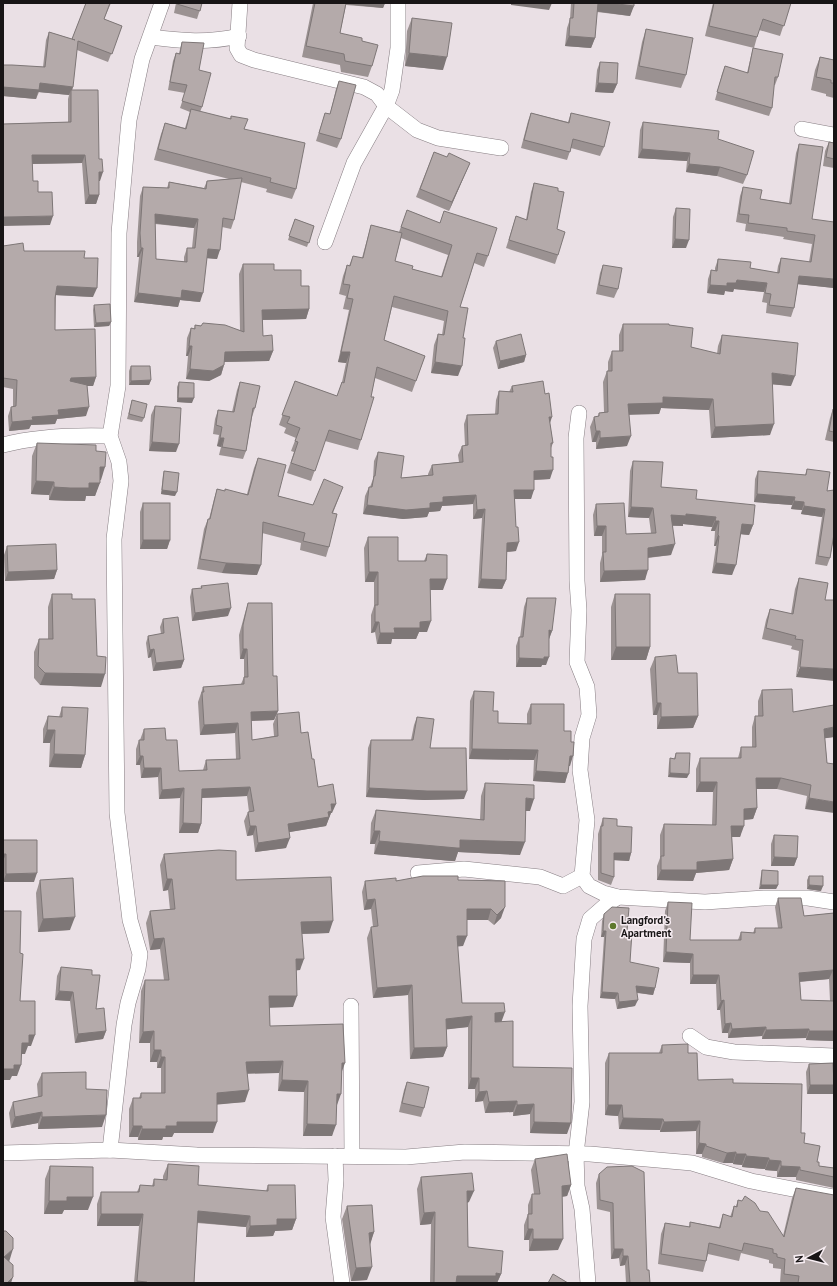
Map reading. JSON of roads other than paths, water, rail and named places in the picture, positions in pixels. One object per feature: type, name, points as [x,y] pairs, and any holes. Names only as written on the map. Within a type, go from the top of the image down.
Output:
[{"type":"street","points":[[110,1150],[124,1025],[128,1003],[138,969],[140,954],[130,920],[117,813],[114,539],[121,481],[119,462],[110,436],[118,386],[119,233],[129,120],[142,59],[162,3]]},
{"type":"street","points":[[240,3],[237,48],[241,55],[254,60],[364,88],[377,94],[386,106],[417,130],[431,135],[501,148]]},
{"type":"street","points":[[325,242],[354,163],[364,142],[386,106],[392,90],[398,48],[398,3]]},
{"type":"street","points":[[150,37],[176,41],[218,41],[239,36]]},
{"type":"street","points":[[802,129],[834,135]]},
{"type":"street","points":[[579,413],[576,438],[577,581],[579,610],[577,662],[587,687],[590,715],[582,738],[580,770],[588,820],[582,876],[590,886],[603,893],[618,897],[705,902],[764,898],[808,898],[834,902]]},
{"type":"street","points":[[3,445],[14,442],[82,436],[110,436]]},
{"type":"street","points":[[418,873],[464,869],[540,876],[563,886],[582,876]]},
{"type":"street","points":[[588,1283],[582,1209],[577,1186],[576,1154],[582,1102],[580,1006],[584,939],[590,919],[606,904],[618,897]]},
{"type":"street","points":[[351,1006],[352,1156]]},
{"type":"street","points":[[690,1036],[706,1047],[734,1052],[834,1056]]},
{"type":"street","points":[[3,1153],[110,1150],[197,1156],[406,1157],[465,1152],[576,1154],[692,1163],[751,1181],[834,1197]]},
{"type":"street","points":[[335,1156],[336,1180],[333,1218],[342,1283]]},
{"type":"place","name":"Langford's Apartment","points":[[613,926]]}]
